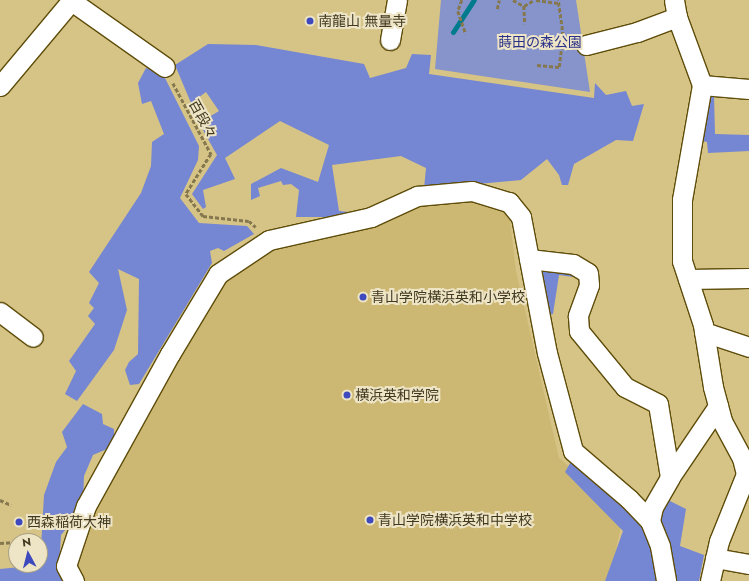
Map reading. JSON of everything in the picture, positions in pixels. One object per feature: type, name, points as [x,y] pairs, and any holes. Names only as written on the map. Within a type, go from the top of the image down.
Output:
[{"type":"street","points":[[0,86],[71,0],[165,67]]},
{"type":"street","points":[[390,40],[397,0]]},
{"type":"street","points":[[586,45],[637,32],[676,8],[702,85],[682,200],[682,261],[704,332],[722,421],[742,458],[748,473],[719,541],[710,581]]},
{"type":"street","points":[[702,85],[749,89]]},
{"type":"street","points":[[74,581],[66,566],[86,506],[170,354],[218,274],[269,240],[371,217],[417,196],[472,191],[509,202],[517,210],[521,217],[547,353],[573,451],[624,495],[650,521],[660,546],[666,581]]},
{"type":"street","points":[[529,259],[573,264],[588,273],[589,285],[578,316],[580,331],[625,387],[658,404],[670,477]]},
{"type":"street","points":[[688,279],[749,278]]},
{"type":"street","points":[[0,312],[33,336]]},
{"type":"street","points":[[704,332],[749,347]]},
{"type":"street","points":[[650,521],[653,507],[670,477],[718,406]]},
{"type":"street","points":[[715,558],[749,564]]},
{"type":"path","points":[[462,0],[458,11],[466,34]]},
{"type":"path","points":[[497,9],[499,0]]},
{"type":"path","points":[[513,0],[524,6]]},
{"type":"path","points":[[524,6],[535,0],[558,2],[563,36],[559,67],[537,65]]},
{"type":"path","points":[[524,6],[525,24]]},
{"type":"path","name":"百段々","points":[[165,67],[210,154],[186,194],[203,216],[249,221],[269,240]]},
{"type":"path","points":[[0,500],[11,504]]},
{"type":"shaded area","points":[[208,44],[256,45],[364,64],[370,78],[406,68],[412,54],[431,55],[429,74],[594,98],[595,83],[606,95],[626,91],[632,106],[644,104],[633,141],[616,140],[574,164],[568,185],[562,185],[559,175],[547,159],[521,180],[424,189],[426,168],[401,156],[332,165],[339,211],[349,212],[348,217],[296,217],[299,190],[291,184],[283,185],[281,181],[258,188],[260,196],[251,200],[251,184],[281,168],[318,182],[329,145],[280,121],[225,158],[235,179],[203,190],[206,207],[203,209],[192,194],[217,155],[199,123],[219,111],[206,92],[191,103],[175,65]]},
{"type":"shaded area","points":[[146,68],[162,72],[199,146],[198,160],[180,198],[199,223],[247,226],[254,234],[224,251],[218,248],[210,251],[212,263],[139,384],[130,385],[125,370],[129,362],[138,354],[139,279],[118,269],[127,310],[114,350],[77,401],[65,394],[76,371],[69,361],[95,324],[88,316],[94,308],[89,303],[99,283],[89,272],[141,193],[151,166],[152,142],[164,134],[151,101],[142,104],[138,83]]},
{"type":"shaded area","points":[[714,95],[715,134],[749,135],[749,151],[708,153],[707,142],[698,140],[705,96]]},
{"type":"shaded area","name":"横浜英和学院","points":[[426,191],[507,196],[516,271],[559,458],[624,513],[609,581],[80,581],[74,574],[75,542],[229,268],[257,251]]},
{"type":"shaded area","points":[[540,267],[574,269],[573,277],[559,275],[553,314],[548,315]]},
{"type":"shaded area","points":[[83,404],[102,414],[103,424],[114,429],[114,446],[93,455],[84,476],[83,500],[75,518],[61,535],[59,568],[65,581],[0,581],[0,569],[8,568],[8,573],[48,573],[48,533],[42,533],[44,495],[56,462],[67,447],[62,432]]},
{"type":"shaded area","points":[[573,458],[645,525],[652,544],[659,581],[605,581],[623,531],[565,472]]},
{"type":"shaded area","points":[[664,498],[686,509],[680,546],[704,555],[699,581],[671,581],[656,519]]},
{"type":"green space","name":"蒔田の森公園","points":[[441,0],[576,0],[590,92],[435,69]]},
{"type":"waterway","points":[[453,32],[474,0]]},
{"type":"place","name":"南龍山 無量寺","points":[[310,21]]},
{"type":"place","name":"青山学院横浜英和小学校","points":[[363,297]]},
{"type":"place","name":"横浜英和学院","points":[[347,395]]},
{"type":"place","name":"青山学院横浜英和中学校","points":[[370,520]]},
{"type":"place","name":"西森稲荷大神","points":[[19,522]]}]
